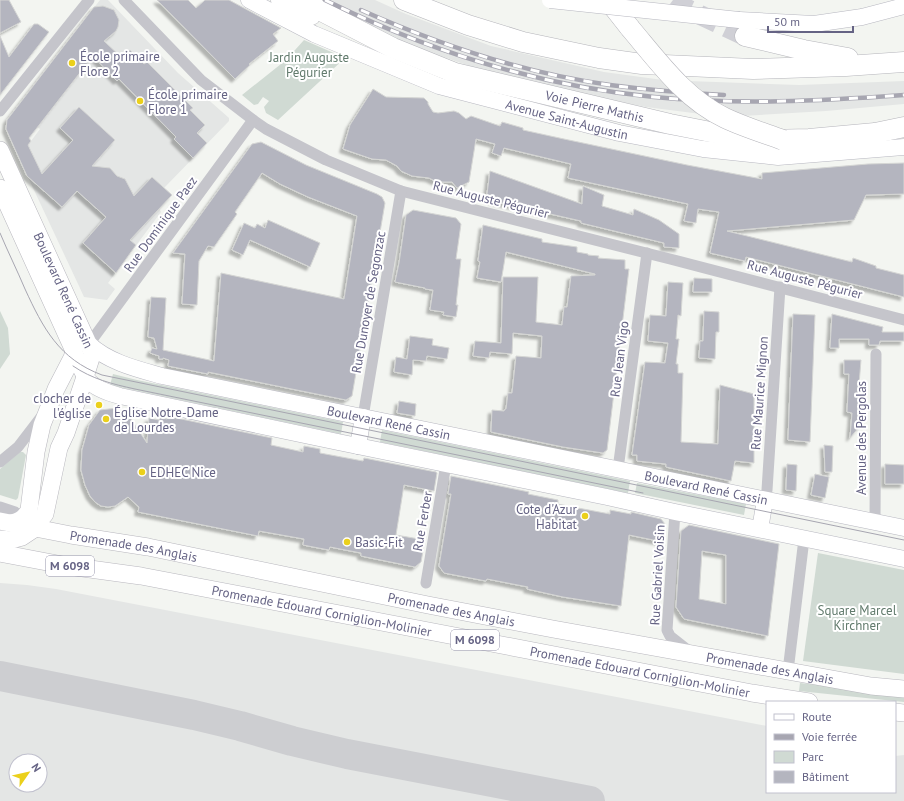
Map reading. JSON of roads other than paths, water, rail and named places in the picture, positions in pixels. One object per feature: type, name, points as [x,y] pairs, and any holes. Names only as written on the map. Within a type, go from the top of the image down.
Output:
[{"type":"highway","points":[[281,0],[358,38],[393,48]]},
{"type":"highway","name":"Voie Pierre Mathis","points":[[300,0],[393,48],[456,73],[670,124],[746,139],[783,140],[875,133],[904,127]]},
{"type":"highway","points":[[404,0],[468,25],[523,42],[599,58],[642,64],[753,69],[846,66],[904,62]]},
{"type":"highway","points":[[608,0],[674,79],[691,96],[725,118],[783,140]]},
{"type":"highway","points":[[742,28],[804,50],[850,59],[904,62]]},
{"type":"main road","name":"Avenue Saint-Augustin","points":[[249,0],[314,34],[439,86],[619,133],[703,150],[778,157],[904,147]]},
{"type":"main road","points":[[550,0],[742,28],[814,24],[862,17],[904,6]]},
{"type":"main road","name":"Boulevard René Cassin","points":[[0,150],[89,344],[98,351],[138,370],[904,528]]},
{"type":"main road","name":"Boulevard René Cassin","points":[[0,188],[74,351],[82,372],[85,377],[99,389],[120,396],[904,559]]},
{"type":"main road","points":[[89,344],[92,355],[66,433],[59,448],[43,518],[17,522],[29,510],[38,439],[47,410],[74,351],[89,344]]},
{"type":"main road","points":[[358,446],[363,417]]},
{"type":"main road","points":[[760,529],[765,500]]},
{"type":"main road","points":[[46,510],[49,524],[55,531]]},
{"type":"main road","points":[[0,539],[11,540],[22,537],[17,522]]},
{"type":"main road","name":"Promenade des Anglais","points":[[17,522],[71,535],[148,548],[436,607],[870,686],[904,689]]},
{"type":"main road","name":"Promenade Edouard Corniglion-Molinier","points":[[0,553],[68,566],[142,576],[803,701]]},
{"type":"main road","points":[[784,698],[788,671]]},
{"type":"street","points":[[0,111],[89,0]]},
{"type":"street","name":"Rue Auguste Pégurier","points":[[124,0],[201,80],[266,129],[326,160],[401,191],[904,320]]},
{"type":"street","name":"Rue Dominique Paez","points":[[89,344],[253,120]]},
{"type":"street","name":"Rue Dunoyer de Segonzac","points":[[363,417],[401,191]]},
{"type":"street","name":"Rue Jean Vigo","points":[[618,469],[647,253]]},
{"type":"street","name":"Rue Maurice Mignon","points":[[765,500],[767,490],[780,287]]},
{"type":"street","name":"Avenue des Pergolas","points":[[875,522],[876,354]]},
{"type":"street","points":[[0,462],[18,447],[47,410]]},
{"type":"street","name":"Rue Ferber","points":[[426,583],[446,464]]},
{"type":"street","points":[[0,507],[14,512],[17,522]]},
{"type":"street","name":"Rue Gabriel Voisin","points":[[675,512],[667,630],[670,636],[691,653]]},
{"type":"street","points":[[788,671],[804,539]]},
{"type":"tunnel","points":[[673,0],[681,6],[745,36]]},
{"type":"tram line","points":[[0,233],[32,303],[54,341],[74,360],[102,375],[904,540]]},
{"type":"tram line","points":[[73,366],[95,378],[127,387],[643,493]]},
{"type":"railway","points":[[325,0],[404,35],[485,64],[527,75],[611,92],[654,97],[716,101],[842,99],[904,95]]},
{"type":"railway","points":[[361,10],[452,46],[482,56],[546,73],[578,80],[624,87],[724,95]]},
{"type":"place","name":"École primaire Flore 2","points":[[72,63]]},
{"type":"place","name":"École primaire Flore 1","points":[[140,101]]},
{"type":"place","name":"clocher de l'église","points":[[99,405]]},
{"type":"place","name":"Église Notre-Dame de Lourdes","points":[[106,419]]},
{"type":"place","name":"EDHEC Nice","points":[[142,472]]},
{"type":"place","name":"Cote d'Azur Habitat","points":[[585,516]]},
{"type":"place","name":"Basic-Fit","points":[[347,542]]},
{"type":"park label","name":"Jardin Auguste Pégurier","points":[[309,64]]},
{"type":"park label","name":"Square Marcel Kirchner","points":[[857,618]]}]
